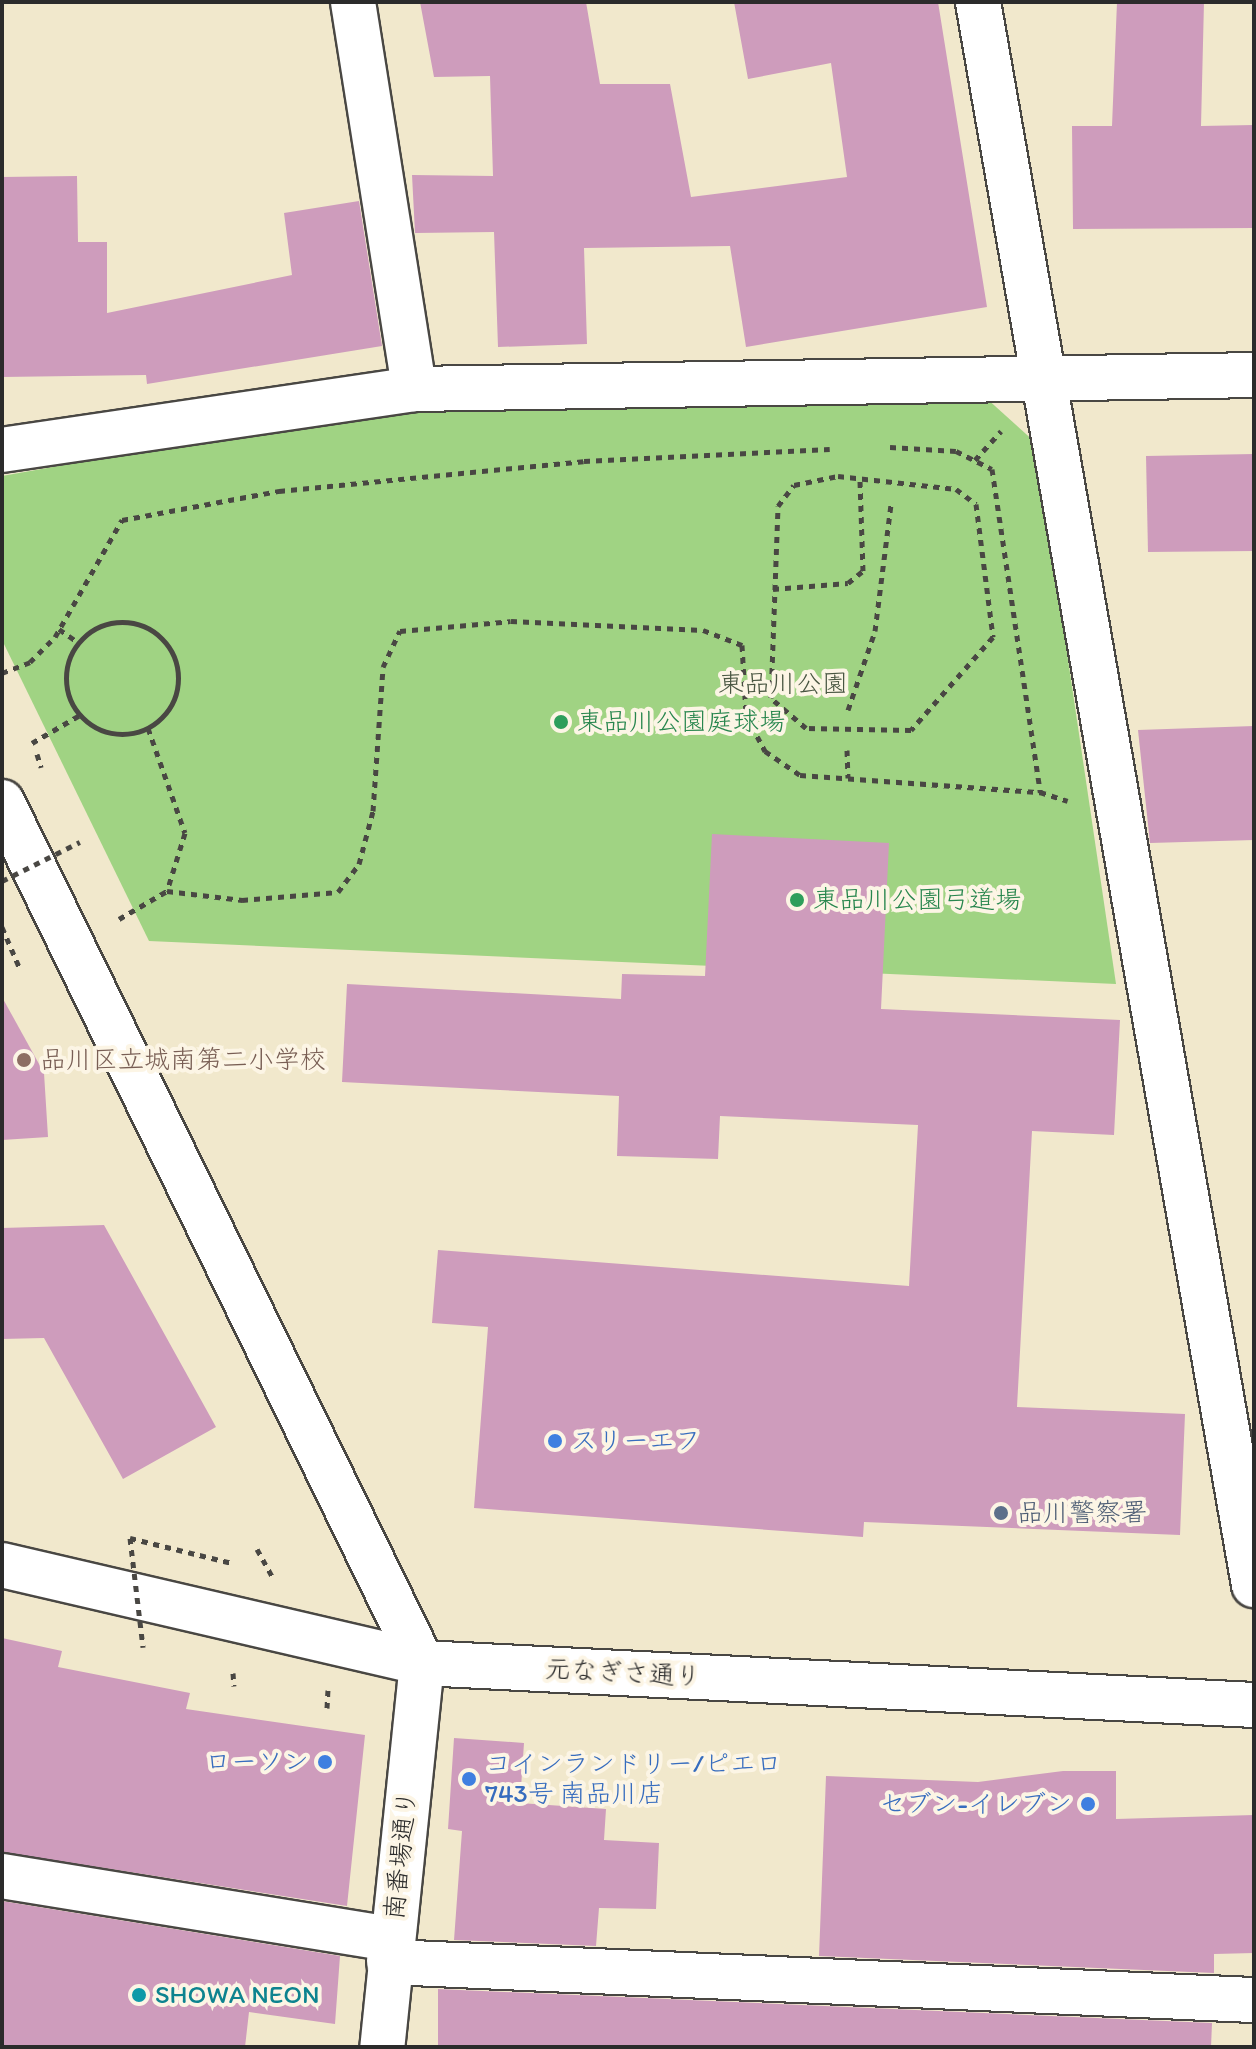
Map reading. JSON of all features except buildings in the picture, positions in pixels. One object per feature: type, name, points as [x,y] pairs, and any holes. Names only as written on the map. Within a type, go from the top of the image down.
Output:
[{"type":"street","points":[[353,2],[414,389]]},
{"type":"street","points":[[978,2],[1048,375],[1254,1585]]},
{"type":"street","points":[[2,450],[414,389],[1048,375],[1254,375]]},
{"type":"street","points":[[2,802],[422,1663]]},
{"type":"street","name":"元なぎさ通り","points":[[2,1565],[422,1663],[1254,1705]]},
{"type":"street","name":"南番場通り","points":[[382,2047],[422,1663]]},
{"type":"street","points":[[2,1876],[391,1950],[1254,2000]]},
{"type":"path","points":[[975,460],[1002,429]]},
{"type":"path","points":[[119,919],[167,891],[242,900],[338,892],[359,864],[373,811],[383,667],[400,631],[511,621],[703,630],[742,645],[746,715],[765,751],[800,775],[1040,792],[992,469],[956,451],[890,447]]},
{"type":"path","points":[[2,673],[30,662],[59,629],[122,520],[279,491],[584,461],[830,449]]},
{"type":"path","points":[[820,477],[956,489],[976,504],[993,637],[911,730],[806,728],[771,698],[773,589],[778,506],[794,485],[820,477]]},
{"type":"path","points":[[773,589],[848,583],[863,571],[860,479]]},
{"type":"path","points":[[848,710],[875,631],[891,505]]},
{"type":"path","points":[[112,623],[139,625],[162,639],[173,654],[177,689],[148,728],[105,732],[80,715],[66,673],[79,643],[112,623]]},
{"type":"path","points":[[59,629],[79,643]]},
{"type":"path","points":[[32,743],[80,715]]},
{"type":"path","points":[[148,728],[185,833],[167,891]]},
{"type":"path","points":[[847,750],[848,778]]},
{"type":"path","points":[[2,881],[80,842]]},
{"type":"path","points":[[2,927],[20,969]]},
{"type":"path","points":[[143,1647],[130,1538],[232,1563]]},
{"type":"path","points":[[257,1549],[275,1580]]},
{"type":"path","points":[[234,1686],[236,1674]]},
{"type":"path","points":[[327,1708],[328,1689]]},
{"type":"green space","name":"東品川公園","points":[[985,397],[1036,443],[1116,984],[149,941],[2,640],[2,476],[402,405]]},
{"type":"place","name":"東品川公園庭球場","points":[[561,722]]},
{"type":"place","name":"東品川公園弓道場","points":[[797,900]]},
{"type":"place","name":"品川区立城南第二小学校","points":[[24,1060]]},
{"type":"place","name":"スリーエフ","points":[[555,1441]]},
{"type":"place","name":"品川警察署","points":[[1001,1513]]},
{"type":"place","name":"ローソン","points":[[325,1762]]},
{"type":"place","name":"コインランドリー/ピエロ 743号 南品川店","points":[[469,1779]]},
{"type":"place","name":"セブン-イレブン","points":[[1088,1804]]},
{"type":"place","name":"SHOWA NEON","points":[[139,1995]]}]
